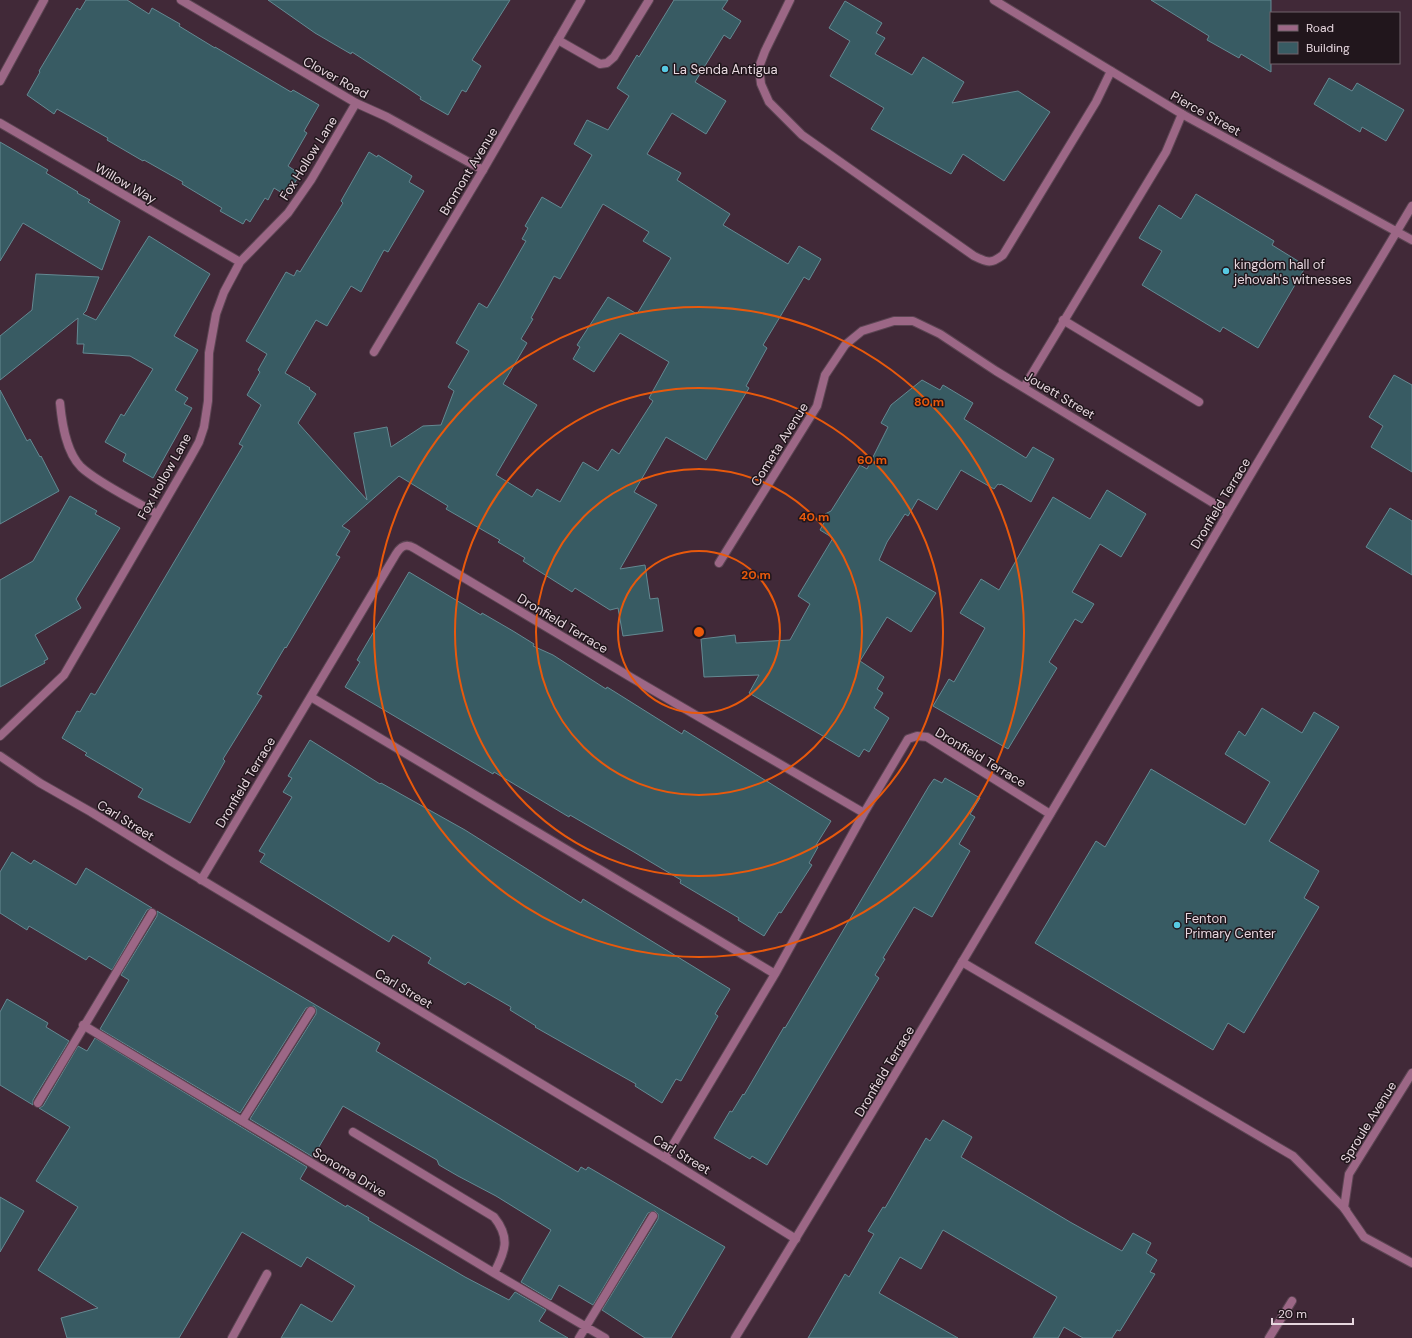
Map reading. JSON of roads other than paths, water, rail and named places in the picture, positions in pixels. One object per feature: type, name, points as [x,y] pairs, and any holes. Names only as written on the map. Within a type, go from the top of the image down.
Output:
[{"type":"street","points":[[0,81],[44,0]]},
{"type":"street","name":"Clover Road","points":[[181,0],[356,103],[387,117],[483,170]]},
{"type":"street","name":"Bromont Avenue","points":[[374,352],[483,170],[581,0]]},
{"type":"street","points":[[558,40],[600,64],[608,63],[614,57],[649,0]]},
{"type":"street","points":[[790,0],[765,51],[759,67],[761,84],[769,102],[802,135],[986,263],[996,260],[1003,255],[1096,102],[1111,71]]},
{"type":"street","name":"Pierce Street","points":[[994,0],[1182,114],[1412,240]]},
{"type":"street","name":"Fox Hollow Lane","points":[[0,736],[64,675],[199,442],[204,427],[208,401],[209,353],[216,314],[224,292],[240,262],[288,213],[311,180],[356,103]]},
{"type":"street","points":[[1024,387],[1063,320],[1166,152],[1182,114]]},
{"type":"street","name":"Willow Way","points":[[0,123],[240,262]]},
{"type":"street","name":"Dronfield Terrace","points":[[735,1338],[1111,714],[1228,512],[1412,206]]},
{"type":"street","name":"Jouett Street","points":[[874,326],[894,320],[913,321],[940,334],[1228,512]]},
{"type":"street","points":[[1063,320],[1199,402]]},
{"type":"street","name":"Cometa Avenue","points":[[719,563],[817,406],[825,375],[844,345],[862,331],[874,326]]},
{"type":"street","points":[[60,404],[62,423],[71,450],[80,466],[157,514]]},
{"type":"street","name":"Dronfield Terrace","points":[[201,880],[399,549],[409,545],[632,678],[864,813]]},
{"type":"street","points":[[311,697],[775,974]]},
{"type":"street","name":"Dronfield Terrace","points":[[665,1158],[775,974],[905,742],[914,737],[921,736],[927,738],[1050,814]]},
{"type":"street","name":"Carl Street","points":[[0,756],[40,783],[91,812],[201,880],[665,1158],[796,1239]]},
{"type":"street","points":[[38,1103],[83,1025],[152,913]]},
{"type":"street","points":[[962,962],[1293,1156],[1345,1209],[1364,1237],[1412,1263]]},
{"type":"street","points":[[242,1121],[311,1011]]},
{"type":"street","name":"Sonoma Drive","points":[[83,1025],[494,1274],[605,1338]]},
{"type":"street","name":"Sproule Avenue","points":[[1345,1209],[1349,1174],[1412,1073]]},
{"type":"street","points":[[353,1132],[494,1217],[501,1226],[505,1236],[505,1247],[494,1274]]},
{"type":"street","points":[[579,1338],[653,1216]]},
{"type":"street","points":[[232,1338],[267,1274]]},
{"type":"street","points":[[1269,1338],[1292,1301]]},
{"type":"place","name":"La Senda Antigua","points":[[665,69]]},
{"type":"place","name":"kingdom hall of jehovah's witnesses","points":[[1226,271]]},
{"type":"place","name":"Fenton Primary Center","points":[[1177,925]]}]
